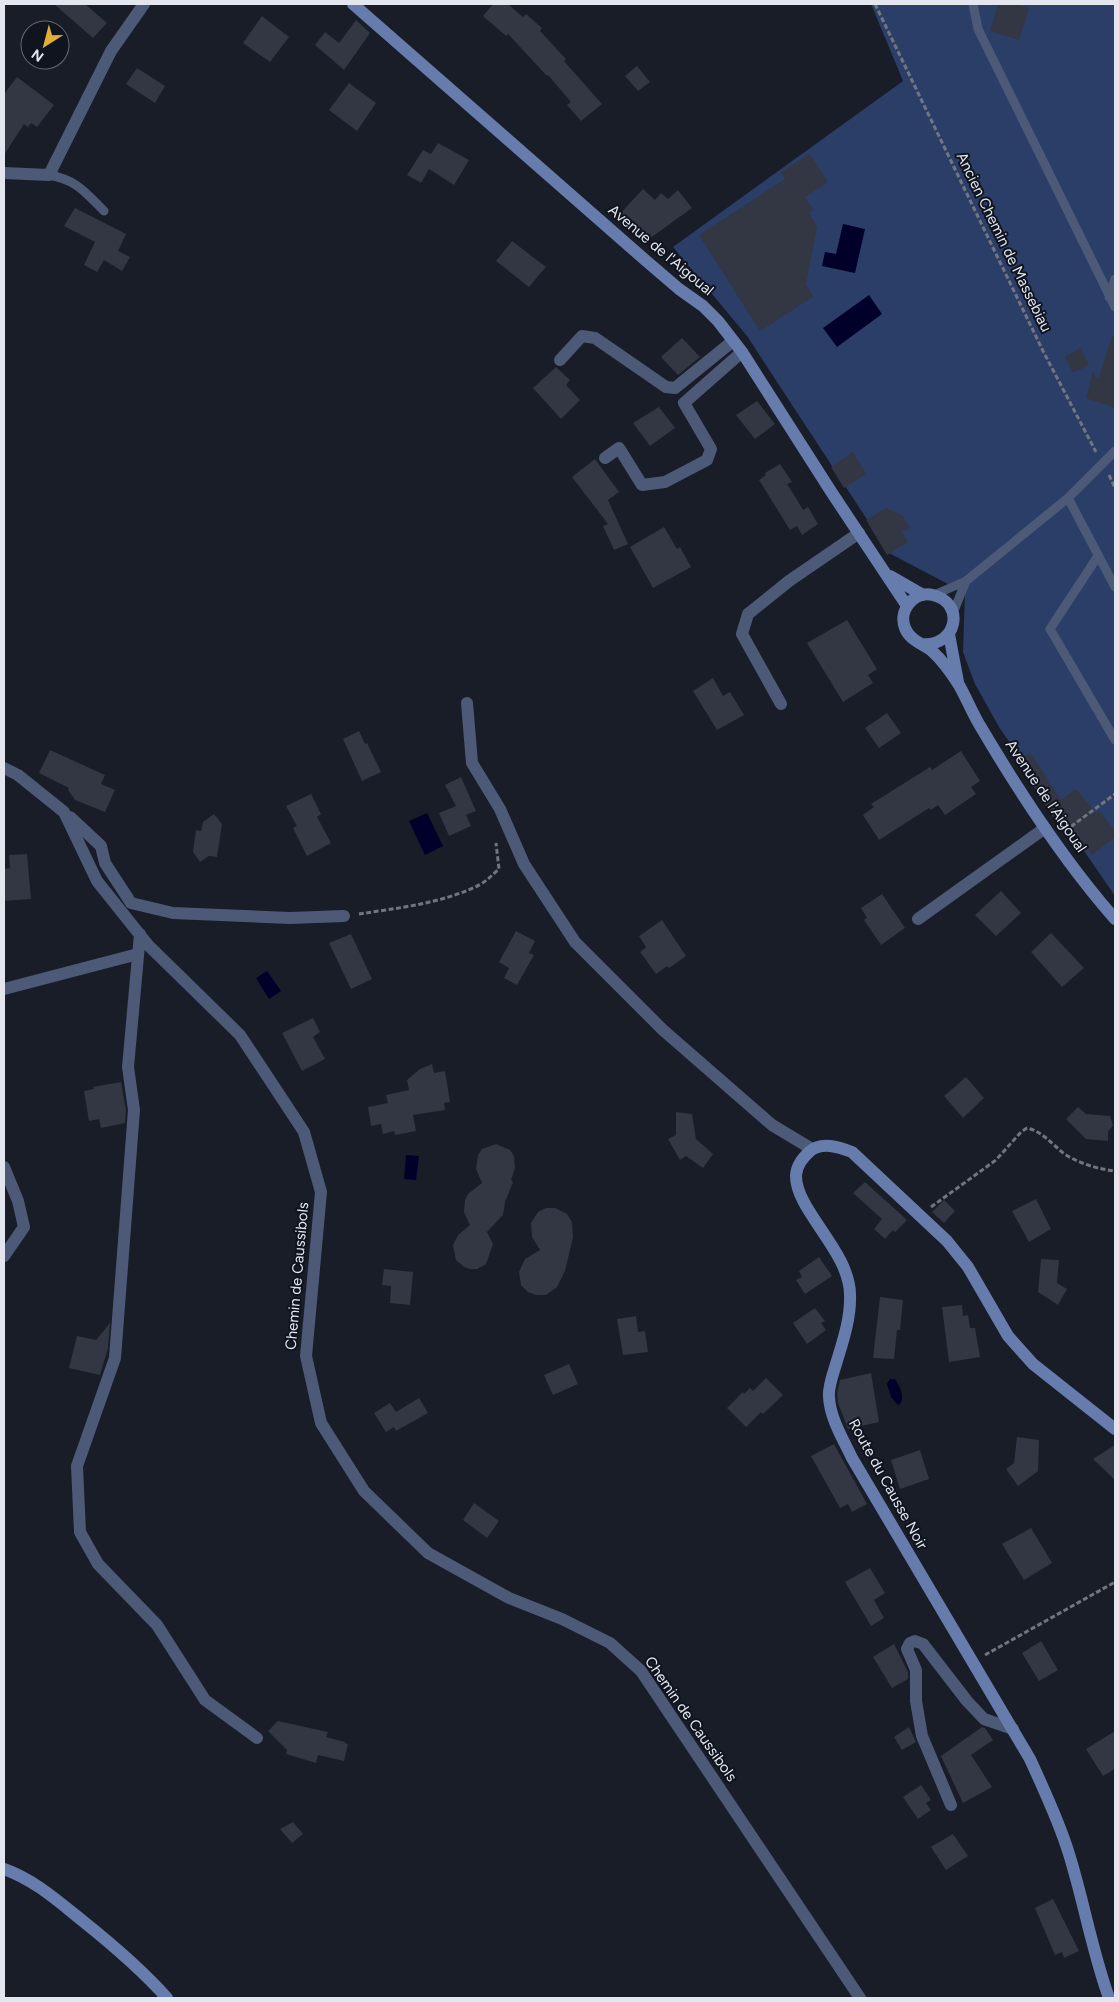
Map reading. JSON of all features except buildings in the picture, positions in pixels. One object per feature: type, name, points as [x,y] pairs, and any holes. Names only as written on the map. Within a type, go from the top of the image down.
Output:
[{"type":"street","points":[[4,172],[49,175],[111,51],[144,4]]},
{"type":"street","name":"Avenue de l'Aigoual","points":[[352,4],[644,259],[679,289],[703,306],[718,321],[742,352],[907,606]]},
{"type":"street","points":[[560,360],[582,336],[595,338],[666,387],[675,388],[733,341]]},
{"type":"street","points":[[605,458],[619,448],[642,485],[665,482],[707,460],[711,450],[684,403],[742,352]]},
{"type":"street","points":[[781,704],[742,634],[748,614],[789,581],[859,533]]},
{"type":"street","name":"Avenue de l'Aigoual","points":[[887,574],[929,595]]},
{"type":"street","points":[[929,595],[946,602],[952,613],[952,627],[949,634],[937,643],[922,644],[914,640],[905,628],[903,620],[907,606],[911,601],[929,595]]},
{"type":"street","name":"Avenue de l'Aigoual","points":[[949,634],[959,685]]},
{"type":"street","name":"Avenue de l'Aigoual","points":[[922,644],[939,658],[959,685],[982,729],[1053,840],[1115,918]]},
{"type":"street","points":[[467,703],[472,763],[500,809],[524,864],[575,942],[670,1036],[772,1125],[812,1150],[825,1145],[839,1147],[852,1152],[947,1241],[968,1266],[1008,1336],[1032,1364],[1115,1429]]},
{"type":"street","name":"Chemin de Caussibols","points":[[4,768],[18,775],[64,812],[97,881],[148,945],[240,1035],[304,1132],[321,1192],[306,1356],[321,1423],[364,1491],[428,1553],[509,1598],[562,1619],[610,1644],[641,1671],[860,1998]]},
{"type":"street","points":[[64,812],[101,846],[106,863],[131,904],[173,914],[271,917],[344,916]]},
{"type":"street","points":[[918,919],[1045,828]]},
{"type":"street","points":[[140,934],[128,1067],[134,1110],[116,1358],[77,1466],[80,1532],[98,1564],[157,1625],[205,1700],[257,1738]]},
{"type":"street","points":[[4,989],[138,954]]},
{"type":"street","name":"Route du Causse Noir","points":[[812,1150],[800,1160],[796,1174],[799,1192],[838,1254],[846,1272],[850,1293],[849,1317],[832,1376],[829,1398],[835,1420],[852,1458],[881,1509],[974,1662],[1030,1759],[1053,1809],[1069,1854],[1099,1969],[1109,1998]]},
{"type":"street","points":[[4,1167],[18,1201],[24,1227],[8,1253],[4,1256]]},
{"type":"street","points":[[951,1805],[922,1736],[916,1701],[916,1670],[907,1649],[910,1643],[916,1641],[923,1644],[967,1701],[984,1719],[1013,1729]]},
{"type":"street","points":[[4,1869],[47,1892],[144,1972],[167,1998]]},
{"type":"lane","points":[[973,4],[978,29],[1115,307]]},
{"type":"lane","points":[[49,175],[66,178],[80,188],[104,211]]},
{"type":"lane","points":[[1109,297],[1115,279]]},
{"type":"lane","points":[[929,595],[966,581],[1068,498],[1115,451]]},
{"type":"lane","points":[[1068,498],[1115,587]]},
{"type":"lane","points":[[1098,556],[1050,629],[1115,740]]},
{"type":"lane","points":[[952,613],[966,581]]},
{"type":"path","name":"Ancien Chemin de Massebiau","points":[[875,4],[1043,351],[1115,488]]},
{"type":"path","points":[[1053,840],[1115,794]]},
{"type":"path","points":[[344,916],[408,907],[455,894],[482,884],[499,869],[496,839]]},
{"type":"path","points":[[921,1215],[996,1160],[1021,1132],[1027,1128],[1039,1132],[1067,1155],[1095,1168],[1115,1171]]},
{"type":"path","points":[[974,1662],[1115,1582]]},
{"type":"shaded area","points":[[871,4],[1115,4],[1115,896],[999,727],[975,684],[963,652],[965,593],[889,553],[747,336],[673,247],[903,81]]},
{"type":"shaded area","points":[[843,224],[865,229],[855,273],[822,266],[825,252],[836,254]]},
{"type":"shaded area","points":[[869,295],[882,314],[837,347],[823,328]]},
{"type":"shaded area","points":[[427,813],[443,846],[425,855],[409,821]]},
{"type":"shaded area","points":[[267,971],[281,991],[269,999],[256,978]]},
{"type":"shaded area","points":[[406,1155],[419,1156],[416,1180],[404,1179]]},
{"type":"shaded area","points":[[890,1379],[895,1379],[901,1391],[902,1400],[898,1405],[891,1397],[887,1384]]}]
